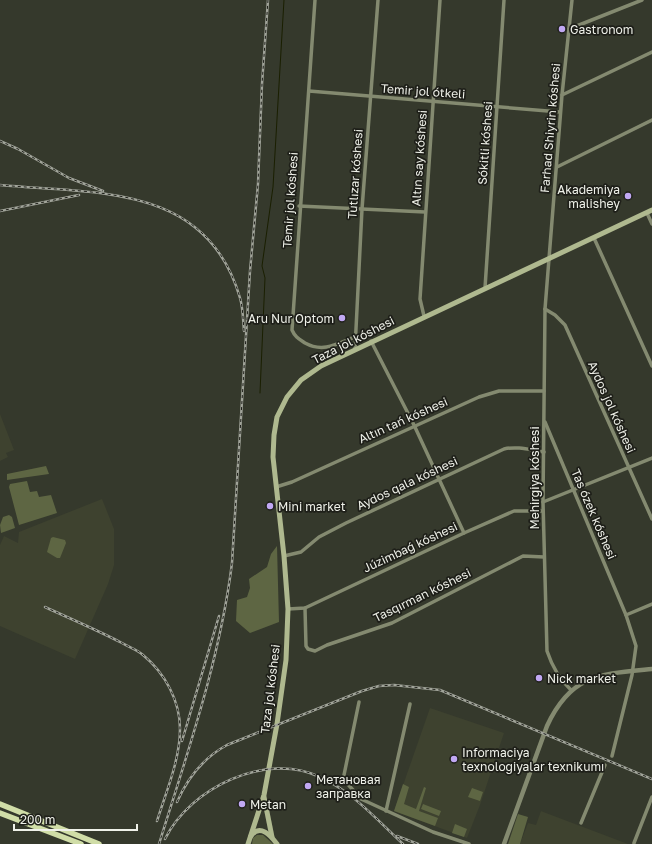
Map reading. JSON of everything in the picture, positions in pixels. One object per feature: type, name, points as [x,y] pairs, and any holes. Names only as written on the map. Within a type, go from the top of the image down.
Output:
[{"type":"main road","name":"Taza jol kóshesi","points":[[249,842],[264,796],[277,724],[286,660],[288,609],[284,556],[273,457],[277,417],[287,397],[301,380],[320,366],[649,212]]},
{"type":"main road","points":[[264,796],[272,837]]},
{"type":"main road","points":[[0,804],[99,844]]},
{"type":"main road","points":[[0,813],[81,844]]},
{"type":"main road","points":[[249,842],[253,834],[262,830],[272,837],[277,844]]},
{"type":"street","name":"Temir jol kóshesi","points":[[315,0],[299,206],[292,330],[295,336],[314,348],[335,346],[355,337]]},
{"type":"street","name":"Tutlızar kóshesi","points":[[355,349],[362,209],[378,0]]},
{"type":"street","name":"Altın say kóshesi","points":[[424,316],[420,299],[432,101],[440,0]]},
{"type":"street","name":"Sókitli kóshesi","points":[[485,288],[504,0]]},
{"type":"street","name":"Farhad Shiyrin kóshesi","points":[[550,258],[560,112],[572,0]]},
{"type":"street","points":[[569,29],[642,0]]},
{"type":"street","points":[[562,95],[652,52]]},
{"type":"street","name":"Temir jol ótkeli","points":[[309,91],[560,112]]},
{"type":"street","points":[[556,167],[652,120]]},
{"type":"street","points":[[299,206],[425,212]]},
{"type":"street","points":[[649,212],[652,224]]},
{"type":"street","points":[[594,238],[652,366]]},
{"type":"street","name":"Mehirgiya kóshesi","points":[[550,258],[546,309],[543,502],[547,651],[551,663],[563,683],[571,690]]},
{"type":"street","name":"Aydos jol kóshesi","points":[[546,309],[555,315],[565,326],[652,519]]},
{"type":"street","points":[[371,341],[414,425],[464,533]]},
{"type":"street","name":"Altın tań kóshesi","points":[[276,487],[292,482],[414,425],[479,397],[499,392],[544,391]]},
{"type":"street","name":"Tas ózek kóshesi","points":[[544,421],[626,615],[636,646],[633,671],[612,756]]},
{"type":"street","name":"Aydos qala kóshesi","points":[[284,556],[301,552],[319,537],[339,526],[504,449],[516,446],[528,450],[544,452]]},
{"type":"street","points":[[543,502],[574,491],[652,458]]},
{"type":"street","name":"Júzimbaǵ kóshesi","points":[[288,609],[305,608],[514,511],[543,511]]},
{"type":"street","name":"Tasqırman kóshesi","points":[[305,608],[306,646],[308,649],[315,651],[392,622],[523,556],[544,557]]},
{"type":"street","points":[[626,615],[652,604]]},
{"type":"street","points":[[504,844],[547,726],[559,703],[571,690],[589,680],[600,676],[652,669]]},
{"type":"street","points":[[359,702],[344,775],[345,781],[361,799],[433,832],[469,844]]},
{"type":"street","points":[[386,811],[410,704]]},
{"type":"street","points":[[581,823],[605,764]]},
{"type":"street","points":[[634,843],[652,797]]},
{"type":"shaded area","points":[[0,414],[14,450],[6,453],[8,457],[0,461]]},
{"type":"shaded area","points":[[102,499],[114,529],[114,565],[108,584],[75,659],[0,626],[0,545],[4,536],[18,543],[19,532]]},
{"type":"shaded area","name":"Informaciya texnologiyalar texnikumı","points":[[430,708],[504,733],[480,805],[467,838],[394,811]]},
{"type":"shaded area","points":[[541,811],[628,844],[520,844],[528,823],[536,825]]},
{"type":"green space","points":[[46,466],[49,474],[7,480],[7,474]]},
{"type":"green space","points":[[27,481],[30,492],[37,491],[39,497],[51,495],[57,513],[19,525],[9,487],[10,484]]},
{"type":"green space","points":[[9,515],[12,517],[15,528],[1,533],[0,525],[3,517]]},
{"type":"green space","points":[[53,537],[65,540],[66,543],[60,558],[57,558],[47,552],[51,538]]},
{"type":"green space","points":[[277,546],[279,622],[250,633],[236,621],[237,600],[247,597],[250,588],[249,579],[267,567],[271,554]]},
{"type":"green space","points":[[403,784],[409,787],[404,804],[416,809],[424,787],[426,788],[419,811],[438,818],[435,826],[394,811]]},
{"type":"green space","points":[[472,788],[483,792],[480,801],[468,797]]},
{"type":"green space","points":[[423,804],[441,811],[439,816],[421,809]]},
{"type":"green space","points":[[518,814],[528,817],[520,844],[508,844]]},
{"type":"green space","points":[[455,824],[467,829],[464,837],[452,833]]},
{"type":"green space","points":[[257,835],[263,835],[273,844],[252,844],[253,838]]},
{"type":"waterway","points":[[260,393],[265,278],[262,266],[273,187],[284,0]]},
{"type":"railway","points":[[159,844],[202,705],[220,634],[232,563],[250,271],[258,184],[262,84],[268,0]]},
{"type":"railway","points":[[0,141],[18,149],[69,178],[103,191]]},
{"type":"railway","points":[[0,185],[109,194],[144,202],[175,214],[202,233],[224,260],[240,298],[244,331]]},
{"type":"railway","points":[[0,211],[79,195]]},
{"type":"railway","points":[[45,607],[141,653],[158,670],[170,688],[179,719],[180,729],[178,752],[172,776],[157,821]]},
{"type":"railway","points":[[182,741],[219,616]]},
{"type":"railway","points":[[177,802],[186,784],[197,769],[218,750],[227,745],[362,691],[379,686],[394,685],[440,690],[652,779]]},
{"type":"railway","points":[[165,839],[177,821],[192,804],[211,790],[232,779],[254,772],[277,769],[299,770],[332,783],[354,798],[403,844]]},
{"type":"railway","points":[[397,836],[418,844]]},
{"type":"place","name":"Gastronom","points":[[562,29]]},
{"type":"place","name":"Akademiya malishey","points":[[628,196]]},
{"type":"place","name":"Aru Nur Optom","points":[[342,318]]},
{"type":"place","name":"Mini market","points":[[270,506]]},
{"type":"place","name":"Nick market","points":[[539,678]]},
{"type":"place","name":"Informaciya texnologiyalar texnikumı","points":[[454,759]]},
{"type":"place","name":"Метановая заправка","points":[[308,786]]},
{"type":"place","name":"Metan","points":[[242,804]]}]
